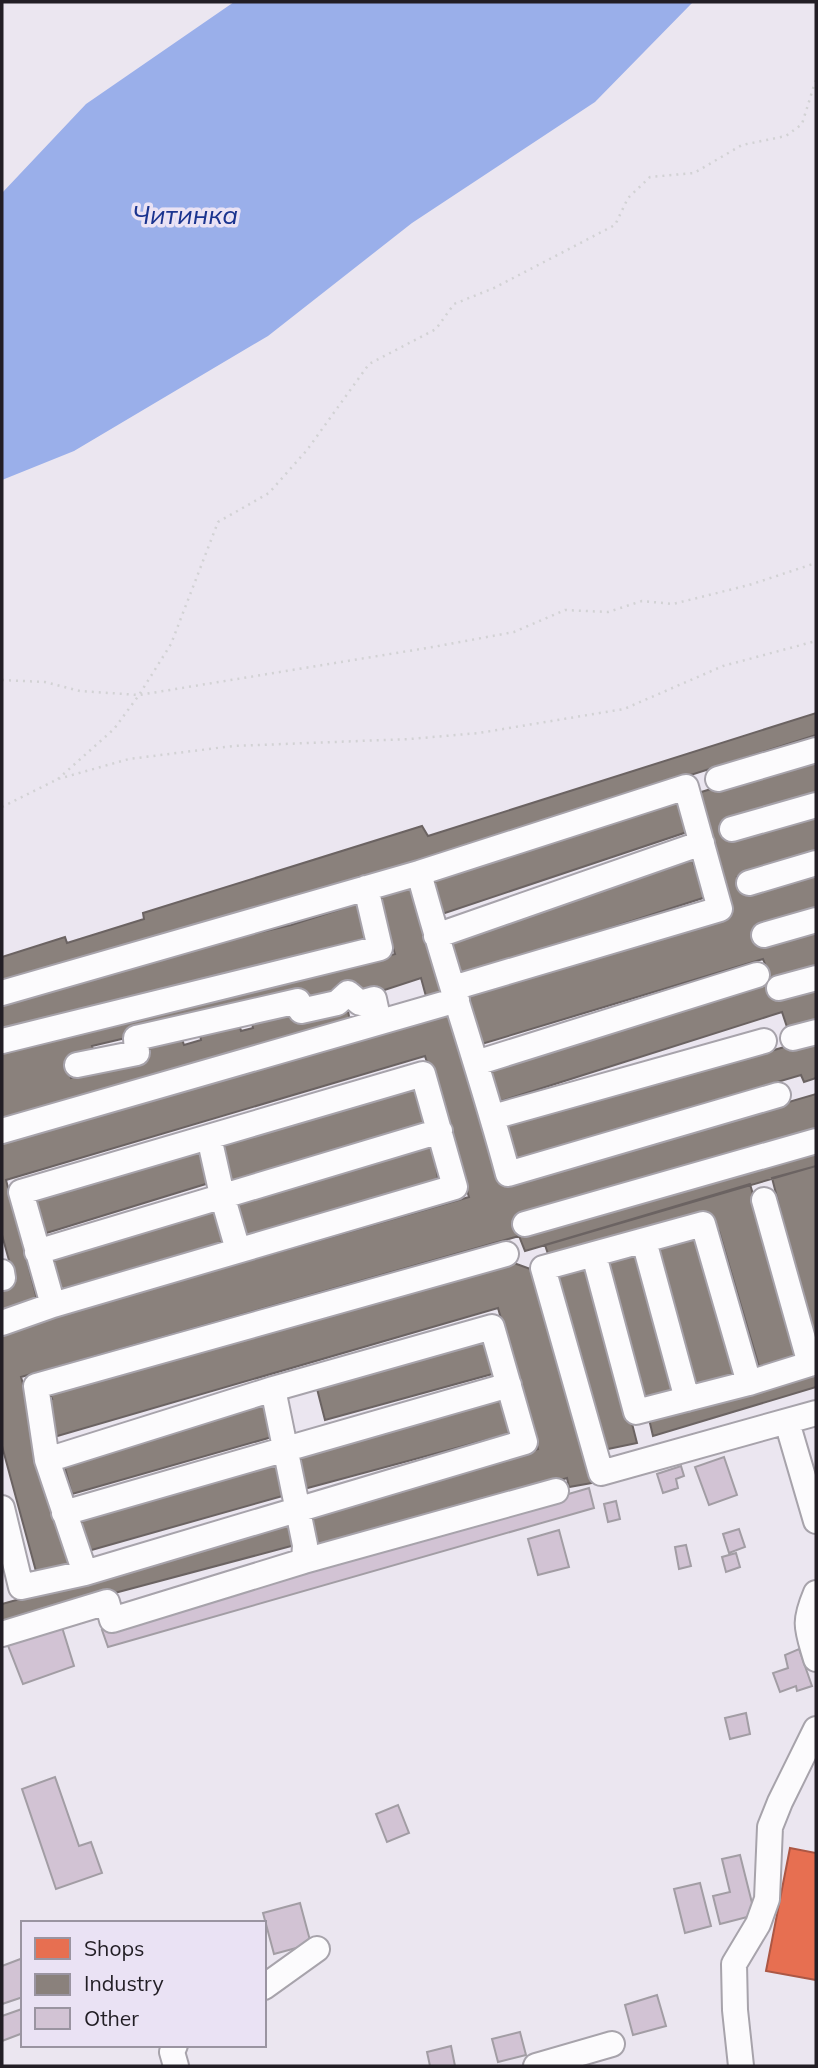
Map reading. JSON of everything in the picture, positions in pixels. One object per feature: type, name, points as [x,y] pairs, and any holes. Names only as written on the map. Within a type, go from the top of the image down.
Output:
[{"type":"lane","points":[[718,779],[816,750]]},
{"type":"lane","points":[[2,993],[419,873],[686,787],[720,909],[455,994],[379,1022],[2,1131]]},
{"type":"lane","points":[[732,830],[816,805]]},
{"type":"lane","points":[[436,936],[702,843]]},
{"type":"lane","points":[[749,883],[816,863]]},
{"type":"lane","points":[[419,873],[508,1174],[778,1095]]},
{"type":"lane","points":[[2,1041],[380,948],[366,888]]},
{"type":"lane","points":[[764,935],[816,920]]},
{"type":"lane","points":[[476,1063],[757,975]]},
{"type":"lane","points":[[779,988],[816,978]]},
{"type":"lane","points":[[77,1065],[137,1053],[136,1038],[298,1001],[301,1011],[337,1003],[348,993],[360,1003],[374,999],[379,1022]]},
{"type":"lane","points":[[493,1118],[764,1041]]},
{"type":"lane","points":[[2,1323],[53,1305],[455,1187],[423,1074],[20,1192],[53,1305]]},
{"type":"lane","points":[[37,1252],[439,1131]]},
{"type":"lane","points":[[209,1137],[238,1250]]},
{"type":"lane","points":[[525,1224],[816,1141]]},
{"type":"lane","points":[[594,1255],[636,1412],[749,1383],[813,1363],[764,1200]]},
{"type":"lane","points":[[749,1383],[703,1224],[544,1268],[601,1473],[816,1413]]},
{"type":"lane","points":[[644,1241],[687,1399]]},
{"type":"lane","points":[[85,1573],[47,1460],[36,1386],[506,1254]]},
{"type":"lane","points":[[2,1508],[21,1587],[85,1573],[525,1442],[492,1326],[47,1460]]},
{"type":"lane","points":[[64,1513],[509,1385]]},
{"type":"lane","points":[[273,1390],[305,1545],[304,1561]]},
{"type":"lane","points":[[787,1422],[816,1521]]},
{"type":"lane","points":[[2,1634],[107,1602],[112,1620],[304,1561],[556,1491]]},
{"type":"lane","points":[[816,1593],[808,1611],[807,1625],[816,1659]]},
{"type":"lane","points":[[741,2066],[735,2010],[734,1964],[758,1924],[767,1899],[770,1827],[816,1729]]},
{"type":"lane","points":[[266,1986],[317,1949]]},
{"type":"lane","points":[[536,2066],[612,2044]]},
{"type":"lane","points":[[174,2047],[172,2052],[176,2066]]},
{"type":"path","points":[[58,779],[114,729],[171,644],[218,523],[270,493],[307,450],[369,364],[436,329],[454,304],[494,288],[615,225],[628,198],[650,177],[694,173],[741,145],[786,136],[802,124],[816,79]]},
{"type":"path","points":[[2,680],[45,682],[80,691],[139,695],[514,632],[565,610],[608,612],[642,601],[673,604],[749,585],[816,563]]},
{"type":"path","points":[[2,807],[58,779],[129,759],[233,746],[410,739],[479,733],[624,709],[723,666],[816,641]]},
{"type":"water","name":"Читинка","points":[[234,2],[693,2],[595,102],[412,223],[268,336],[74,451],[2,480],[2,193],[86,104]]},
{"type":"building: Shops","points":[[790,1848],[816,1853],[816,1980],[766,1971]]},
{"type":"building: Industry","points":[[816,713],[816,735],[352,883],[2,982],[2,957],[65,937],[67,943],[144,919],[143,913],[422,826],[428,836]]},
{"type":"building: Industry","points":[[816,757],[816,854],[737,877],[743,892],[816,871],[816,969],[772,982],[763,959],[475,1046],[463,997],[728,916],[698,793]]},
{"type":"building: Industry","points":[[677,800],[687,832],[439,915],[428,883]]},
{"type":"building: Industry","points":[[692,860],[706,897],[459,977],[447,944]]},
{"type":"building: Industry","points":[[411,882],[445,994],[427,1000],[421,978],[363,997],[357,984],[332,990],[333,1001],[310,1005],[307,995],[92,1046],[95,1055],[67,1063],[71,1078],[148,1055],[146,1044],[180,1033],[184,1045],[201,1040],[199,1028],[238,1020],[241,1031],[253,1028],[251,1018],[347,1005],[350,1022],[2,1120],[2,1049],[395,954],[375,892]]},
{"type":"building: Industry","points":[[360,903],[370,937],[2,1035],[2,997],[78,975],[291,925]]},
{"type":"building: Industry","points":[[772,982],[816,986],[816,1022],[788,1030],[782,1012],[495,1103],[485,1071]]},
{"type":"building: Industry","points":[[452,1009],[504,1185],[816,1094],[816,1131],[514,1218],[519,1236],[21,1377],[76,1566],[37,1575],[2,1446],[2,1332],[469,1197],[425,1056],[6,1180],[38,1303],[2,1315],[2,1287],[15,1282],[2,1235],[2,1141]]},
{"type":"building: Industry","points":[[816,1038],[816,1078],[804,1082],[801,1075],[514,1160],[503,1127]]},
{"type":"building: Industry","points":[[414,1089],[424,1123],[228,1182],[220,1146]]},
{"type":"building: Industry","points":[[433,1143],[438,1180],[240,1238],[228,1201]]},
{"type":"building: Industry","points":[[198,1150],[209,1183],[40,1235],[29,1201]]},
{"type":"building: Industry","points":[[816,1150],[816,1166],[525,1251],[519,1236]]},
{"type":"building: Industry","points":[[816,1166],[816,1345],[815,1345],[772,1178]]},
{"type":"building: Industry","points":[[750,1184],[801,1361],[760,1370],[719,1231],[711,1226],[550,1260],[545,1245]]},
{"type":"building: Industry","points":[[214,1209],[223,1242],[55,1291],[44,1259]]},
{"type":"building: Industry","points":[[698,1233],[739,1378],[696,1390],[653,1248]]},
{"type":"building: Industry","points":[[638,1250],[679,1394],[647,1404],[607,1259]]},
{"type":"building: Industry","points":[[511,1262],[536,1271],[592,1483],[569,1487],[567,1478],[317,1552],[305,1516],[538,1449],[498,1308],[54,1437],[44,1400],[52,1399],[49,1392]]},
{"type":"building: Industry","points":[[591,1264],[637,1443],[603,1450],[553,1271]]},
{"type":"building: Industry","points":[[486,1339],[496,1373],[325,1420],[316,1385]]},
{"type":"building: Industry","points":[[816,1367],[816,1387],[653,1436],[649,1419]]},
{"type":"building: Industry","points":[[503,1396],[512,1433],[304,1489],[295,1457]]},
{"type":"building: Industry","points":[[263,1404],[272,1437],[72,1494],[63,1461]]},
{"type":"building: Industry","points":[[276,1462],[286,1495],[88,1551],[78,1518]]},
{"type":"building: Industry","points":[[291,1523],[295,1545],[2,1623],[2,1604]]},
{"type":"building: Other","points":[[724,1457],[737,1495],[709,1505],[695,1467]]},
{"type":"building: Other","points":[[681,1466],[684,1476],[676,1479],[678,1488],[663,1493],[657,1474]]},
{"type":"building: Other","points":[[589,1488],[594,1508],[108,1647],[102,1630]]},
{"type":"building: Other","points":[[616,1501],[620,1519],[608,1522],[604,1504]]},
{"type":"building: Other","points":[[739,1529],[745,1547],[729,1553],[723,1534]]},
{"type":"building: Other","points":[[559,1530],[569,1567],[538,1575],[528,1539]]},
{"type":"building: Other","points":[[686,1545],[691,1566],[679,1569],[675,1547]]},
{"type":"building: Other","points":[[736,1553],[740,1567],[726,1572],[722,1557]]},
{"type":"building: Other","points":[[61,1624],[74,1666],[23,1684],[7,1643]]},
{"type":"building: Other","points":[[799,1649],[812,1686],[797,1691],[796,1686],[780,1692],[773,1673],[788,1668],[785,1655]]},
{"type":"building: Other","points":[[746,1713],[750,1734],[730,1739],[725,1718]]},
{"type":"building: Other","points":[[55,1777],[79,1846],[91,1842],[102,1873],[56,1889],[22,1789]]},
{"type":"building: Other","points":[[398,1805],[409,1833],[387,1842],[376,1814]]},
{"type":"building: Other","points":[[740,1855],[755,1915],[720,1924],[713,1896],[730,1892],[722,1859]]},
{"type":"building: Other","points":[[700,1883],[711,1926],[685,1933],[674,1889]]},
{"type":"building: Other","points":[[300,1903],[311,1944],[274,1954],[263,1913]]},
{"type":"building: Other","points":[[21,1959],[21,1998],[2,2004],[2,1966]]},
{"type":"building: Other","points":[[657,1995],[666,2026],[633,2035],[625,2005]]},
{"type":"building: Other","points":[[21,2009],[21,2034],[2,2041],[2,2016]]},
{"type":"building: Other","points":[[520,2032],[526,2055],[498,2062],[492,2039]]},
{"type":"building: Other","points":[[451,2046],[455,2066],[430,2066],[427,2052]]}]
